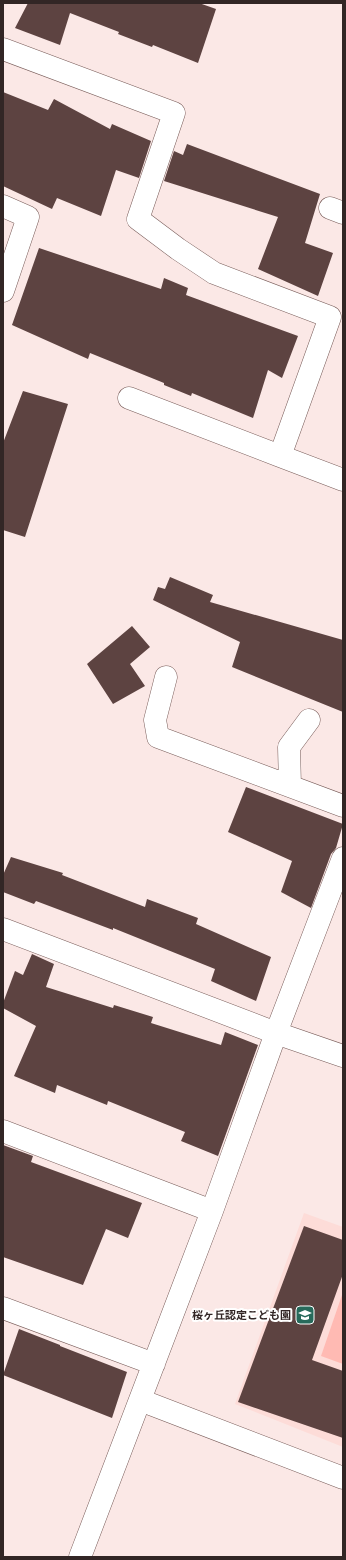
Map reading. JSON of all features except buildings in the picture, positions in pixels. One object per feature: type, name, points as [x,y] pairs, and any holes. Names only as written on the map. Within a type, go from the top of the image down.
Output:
[{"type":"street","points":[[3,49],[174,113],[138,219],[178,249],[214,272],[330,317],[280,456]]},
{"type":"street","points":[[3,206],[28,217],[3,291]]},
{"type":"street","points":[[129,398],[343,480]]},
{"type":"street","points":[[166,677],[155,720],[158,737],[343,806]]},
{"type":"street","points":[[290,786],[289,747],[309,720]]},
{"type":"street","points":[[80,1557],[212,1211],[276,1033],[343,858]]},
{"type":"street","points":[[3,929],[276,1033],[343,1056]]},
{"type":"street","points":[[3,1131],[212,1211]]},
{"type":"street","points":[[3,1308],[154,1364]]},
{"type":"street","points":[[140,1400],[343,1478]]},
{"type":"shaded area","name":"桜ヶ丘認定こども園","points":[[304,1213],[343,1227],[343,1447],[235,1404]]},
{"type":"shaded area","points":[[343,1292],[343,1364],[321,1356]]},
{"type":"place","name":"桜ヶ丘認定こども園","points":[[305,1315]]}]
